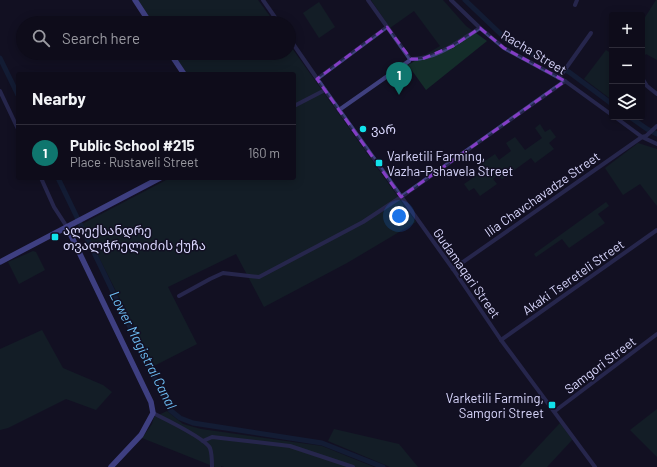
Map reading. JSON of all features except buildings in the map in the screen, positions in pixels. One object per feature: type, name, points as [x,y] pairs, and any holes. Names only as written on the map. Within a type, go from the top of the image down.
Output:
[{"type":"street","points":[[135,0],[145,16]]},
{"type":"street","points":[[263,0],[274,16]]},
{"type":"street","points":[[368,0],[410,59]]},
{"type":"street","name":"Racha Street","points":[[451,0],[480,28],[504,48],[565,81],[609,113]]},
{"type":"street","points":[[575,5],[578,0]]},
{"type":"street","points":[[317,79],[387,27]]},
{"type":"street","points":[[339,110],[410,59],[422,59],[453,46],[480,28]]},
{"type":"street","points":[[559,78],[591,34]]},
{"type":"street","name":"Gudamaqari Street","points":[[296,48],[453,269],[501,340],[595,467]]},
{"type":"street","points":[[175,60],[183,72]]},
{"type":"street","points":[[179,296],[210,278],[223,273],[259,277],[363,222],[401,197],[565,81]]},
{"type":"street","points":[[645,83],[657,94]]},
{"type":"street","points":[[296,105],[325,90]]},
{"type":"street","points":[[0,91],[16,125]]},
{"type":"street","points":[[620,120],[657,144]]},
{"type":"street","name":"Ilia Chavchavadze Street","points":[[453,269],[644,136],[656,126]]},
{"type":"street","points":[[42,180],[54,207],[69,226],[151,402],[154,413],[203,441],[210,448],[212,467]]},
{"type":"street","points":[[0,262],[156,180]]},
{"type":"street","name":"Akaki Tsereteli Street","points":[[501,340],[657,230]]},
{"type":"street","name":"Samgori Street","points":[[555,411],[657,334]]},
{"type":"street","points":[[111,467],[141,435],[154,413]]},
{"type":"street","points":[[203,441],[212,437],[290,446],[353,467]]},
{"type":"highlighted area","points":[[387,27],[411,59],[422,59],[453,46],[480,28],[504,48],[565,81],[401,197],[317,79]]},
{"type":"green space","points":[[138,0],[258,0],[270,16],[148,16]]},
{"type":"green space","points":[[371,0],[443,0],[466,26],[487,41],[426,90],[408,65],[440,46],[414,11],[390,28]]},
{"type":"green space","points":[[657,0],[657,60],[646,54],[645,56],[645,17]]},
{"type":"green space","points":[[319,2],[335,27],[319,38],[303,13]]},
{"type":"green space","points":[[606,50],[609,52],[609,98],[584,79]]},
{"type":"green space","points":[[296,54],[416,222],[347,263],[264,307],[236,254],[168,287],[197,344],[154,366],[82,224],[166,180],[296,180],[296,72],[186,72],[178,60],[296,60]]},
{"type":"green space","points":[[540,124],[545,132],[550,129],[556,137],[549,143],[554,149],[535,163],[531,158],[502,179],[498,175],[493,179],[497,184],[480,196],[474,188],[469,191],[464,184],[486,169],[482,163],[495,154],[499,160],[511,151],[506,143],[515,137],[525,150],[542,138],[535,128]]},
{"type":"green space","points":[[638,143],[657,149],[657,206],[640,184],[623,195],[605,168]]},
{"type":"green space","points":[[606,202],[609,206],[598,214],[605,223],[569,248],[562,239],[536,257],[534,254]]},
{"type":"green space","points":[[33,251],[36,252],[45,270],[19,284],[8,262]]},
{"type":"green space","points":[[42,330],[63,368],[103,385],[112,392],[96,410],[66,399],[8,428],[0,430],[0,349]]},
{"type":"green space","points":[[657,409],[657,457],[630,430]]},
{"type":"green space","points":[[167,411],[183,424],[201,429],[322,446],[374,467],[215,467],[142,438],[152,424],[154,417]]},
{"type":"green space","points":[[560,423],[573,439],[547,467],[519,467]]},
{"type":"green space","points":[[334,429],[399,444],[418,467],[390,467],[328,441]]},
{"type":"waterway","points":[[465,0],[508,41],[525,51],[569,72],[609,102]]},
{"type":"waterway","name":"Lower Magistral Canal","points":[[0,58],[16,91]]},
{"type":"waterway","points":[[634,120],[657,134]]},
{"type":"waterway","name":"Lower Magistral Canal","points":[[59,180],[170,410],[180,418],[193,423],[322,443],[383,467]]},
{"type":"place","name":"Public School #215","points":[[399,95]]},
{"type":"place","name":"ვარ","points":[[363,129]]},
{"type":"place","name":"Varketili Farming, Vazha-Pshavela Street","points":[[379,163]]},
{"type":"place","name":"ალექსანდრე თვალჭრელიძის ქუჩა","points":[[55,237]]},
{"type":"place","name":"Varketili Farming, Samgori Street","points":[[552,405]]}]
